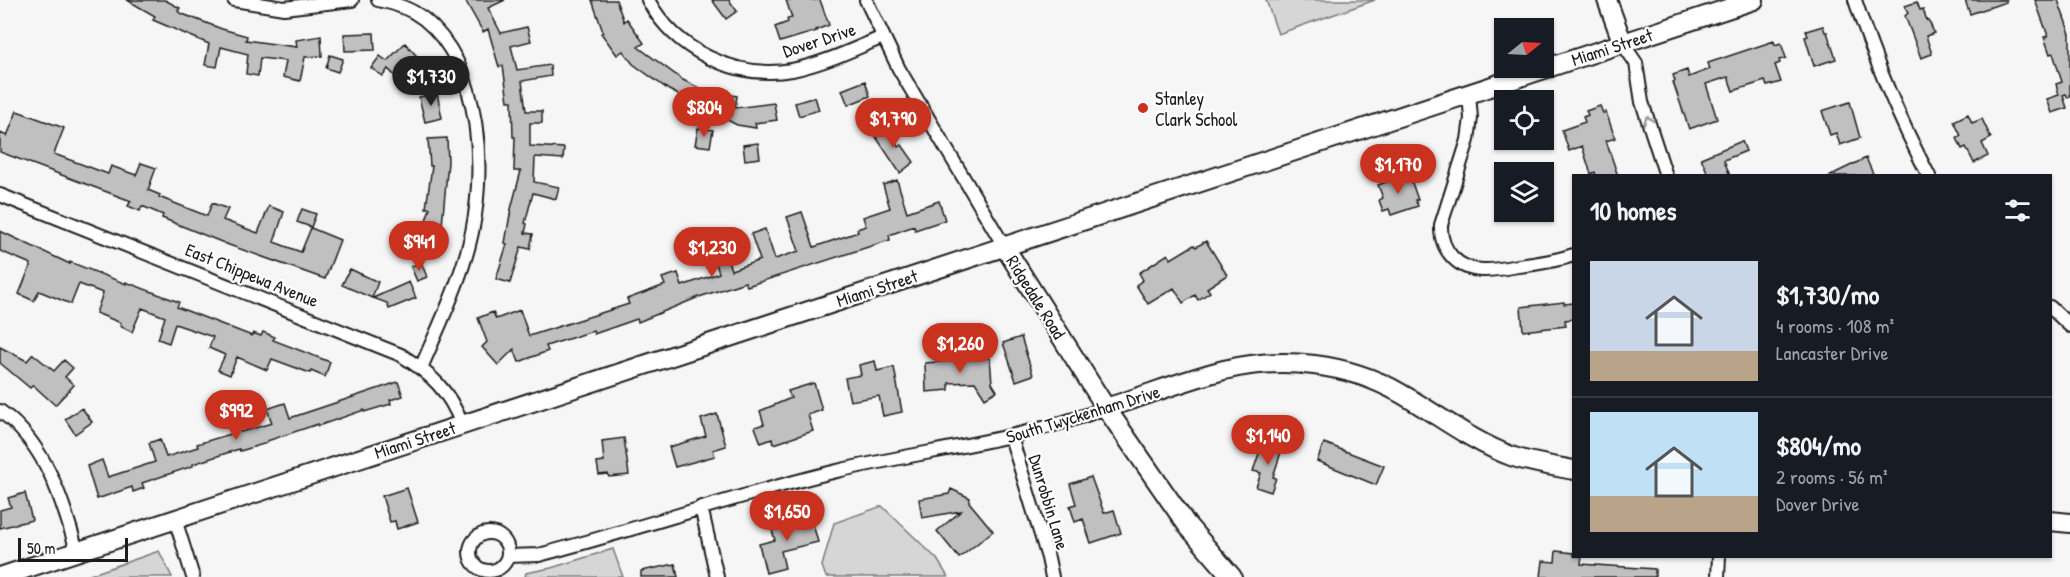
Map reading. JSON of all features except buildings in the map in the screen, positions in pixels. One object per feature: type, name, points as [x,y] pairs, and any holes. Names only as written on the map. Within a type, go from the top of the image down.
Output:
[{"type":"street","points":[[234,0],[284,8],[302,8],[352,0]]},
{"type":"street","points":[[378,0],[407,8],[436,30],[455,56],[465,81],[476,134],[477,196],[469,245],[421,368]]},
{"type":"street","name":"Dover Drive","points":[[648,0],[668,30],[689,47],[711,59],[755,71],[793,70],[883,37]]},
{"type":"street","name":"Ridgedale Road","points":[[866,0],[899,69],[1004,246],[1106,408],[1187,525],[1232,577]]},
{"type":"street","points":[[1607,0],[1623,44],[1636,63],[1642,102],[1665,174]]},
{"type":"street","name":"Miami Street","points":[[0,577],[1754,0]]},
{"type":"street","points":[[1855,0],[1889,95],[1928,174]]},
{"type":"street","points":[[1469,94],[1471,118],[1468,140],[1441,225],[1441,234],[1447,251],[1460,264],[1475,270],[1541,263],[1572,255]]},
{"type":"street","name":"East Chippewa Avenue","points":[[0,195],[401,355],[432,376],[446,393],[462,425]]},
{"type":"street","points":[[2052,309],[2070,326]]},
{"type":"street","name":"South Twyckenham Drive","points":[[508,556],[539,555],[779,485],[1011,437],[1075,420],[1224,370],[1285,362],[1346,370],[1399,392],[1459,430],[1511,456],[1572,470]]},
{"type":"street","points":[[0,411],[17,426],[38,451],[50,473],[77,551]]},
{"type":"street","name":"Dunrobbin Lane","points":[[1011,437],[1052,577]]},
{"type":"street","points":[[701,507],[717,577]]},
{"type":"street","points":[[175,519],[193,577]]},
{"type":"street","points":[[2052,521],[2070,523]]},
{"type":"street","points":[[1719,558],[1719,577]]},
{"type":"shaded area","points":[[1266,0],[1375,0],[1278,34]]},
{"type":"shaded area","points":[[882,506],[937,559],[948,577],[826,577],[822,566],[834,523]]},
{"type":"shaded area","points":[[613,549],[623,577],[525,577],[526,573],[551,568]]},
{"type":"shaded area","points":[[159,551],[172,577],[84,577]]},
{"type":"place","name":"Stanley Clark School","points":[[1143,108]]}]
